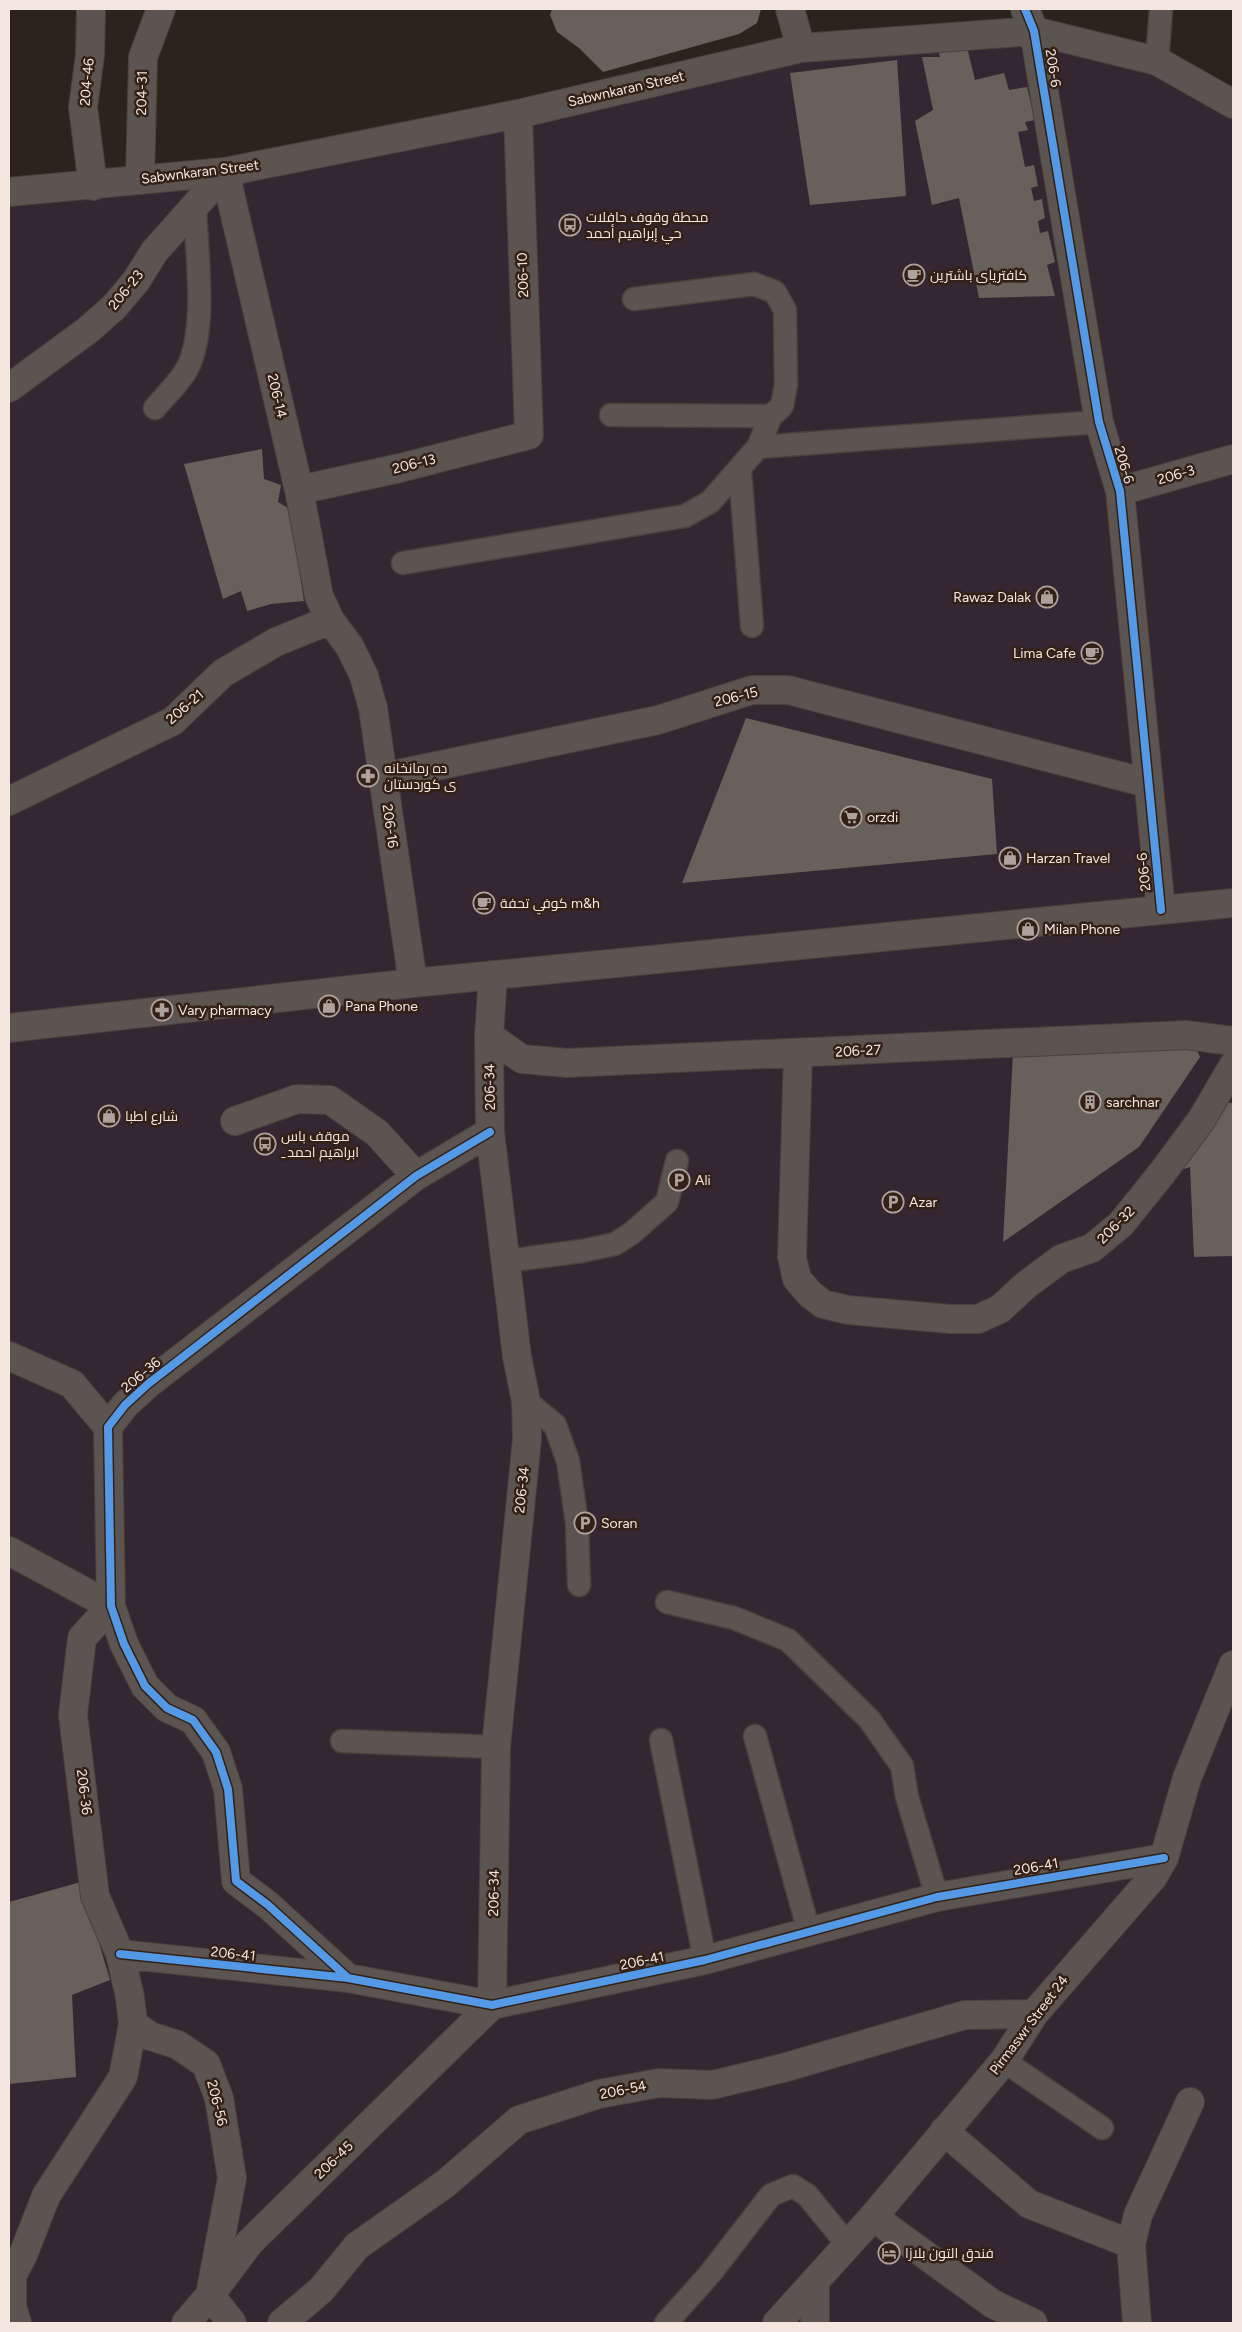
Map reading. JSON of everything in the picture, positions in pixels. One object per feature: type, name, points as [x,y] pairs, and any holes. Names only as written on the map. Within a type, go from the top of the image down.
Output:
[{"type":"street","name":"204-46","points":[[90,9],[90,55],[84,107],[93,186]]},
{"type":"street","name":"204-31","points":[[140,180],[143,57],[161,9]]},
{"type":"street","points":[[790,9],[801,48]]},
{"type":"street","name":"Sabwnkaran Street","points":[[9,192],[93,186],[225,172],[518,114],[801,48],[1029,20],[1157,61],[1233,104]]},
{"type":"street","name":"206-6","points":[[1029,20],[1099,422],[1120,491],[1147,783],[1161,910]]},
{"type":"street","name":"206-10","points":[[518,114],[529,435]]},
{"type":"street","name":"206-23","points":[[9,388],[88,330],[114,307],[136,281],[154,252],[225,172]]},
{"type":"street","name":"206-14","points":[[225,172],[299,490],[319,596],[330,620]]},
{"type":"street","name":"206-13","points":[[299,490],[400,468],[529,435]]},
{"type":"street","name":"206-3","points":[[1120,491],[1233,459]]},
{"type":"street","name":"206-16","points":[[330,620],[350,647],[364,676],[373,708],[413,983]]},
{"type":"street","name":"206-21","points":[[9,801],[173,721],[223,673],[276,642],[330,620]]},
{"type":"street","name":"206-15","points":[[383,777],[658,720],[752,690],[788,690],[1147,783]]},
{"type":"street","points":[[9,1028],[413,983],[1233,903]]},
{"type":"street","name":"206-34","points":[[492,2005],[496,1747],[527,1440],[526,1401],[517,1357],[490,1132],[489,1036],[493,975]]},
{"type":"street","name":"206-27","points":[[489,1036],[522,1059],[567,1063],[1186,1035],[1233,1041]]},
{"type":"street","name":"206-32","points":[[798,1054],[792,1257],[797,1279],[810,1294],[823,1304],[848,1310],[950,1319],[978,1319],[1000,1309],[1026,1285],[1061,1259],[1092,1248],[1121,1224],[1202,1119],[1233,1066]]},
{"type":"street","points":[[235,1122],[297,1099],[330,1100],[377,1133],[416,1176]]},
{"type":"street","name":"206-36","points":[[108,1426],[125,1405],[148,1384],[416,1176],[490,1132]]},
{"type":"street","points":[[9,1356],[72,1384],[108,1426],[111,1606],[124,1644],[145,1686],[167,1708],[193,1720],[216,1752],[228,1789],[236,1880],[268,1905],[348,1978]]},
{"type":"street","points":[[9,1551],[111,1606]]},
{"type":"street","name":"206-36","points":[[111,1606],[82,1638],[74,1715],[95,1896],[120,1954]]},
{"type":"street","name":"Pirmaswr Street 24","points":[[777,2323],[873,2217],[1004,2060],[1034,2014],[1153,1877],[1164,1858],[1187,1778],[1233,1665]]},
{"type":"street","name":"206-41","points":[[120,1954],[348,1978],[492,2005],[706,1960],[937,1898],[1164,1858]]},
{"type":"street","points":[[17,2323],[12,2306],[12,2276],[21,2230],[46,2196],[123,2077],[134,2024],[120,1954]]},
{"type":"street","name":"206-45","points":[[186,2323],[250,2242],[492,2005]]},
{"type":"street","name":"206-54","points":[[282,2323],[321,2290],[357,2246],[445,2184],[519,2120],[608,2092],[659,2083],[712,2085],[783,2068],[965,2015],[1034,2014]]},
{"type":"street","name":"206-56","points":[[134,2024],[150,2036],[178,2045],[206,2064],[219,2098],[232,2178],[210,2295]]},
{"type":"street","points":[[1137,2323],[1131,2244],[1138,2215],[1190,2102]]},
{"type":"street","points":[[944,2131],[1029,2204],[1131,2244]]},
{"type":"street","points":[[873,2217],[993,2304],[1033,2323]]},
{"type":"street","points":[[815,2282],[815,2323]]},
{"type":"street","points":[[210,2295],[232,2323]]},
{"type":"lane","points":[[1157,61],[1161,9]]},
{"type":"lane","points":[[155,408],[186,369],[197,337],[199,309],[195,206]]},
{"type":"lane","points":[[403,563],[684,516],[710,502],[740,470],[758,447],[771,416],[782,406],[786,385],[785,310],[775,292],[754,284],[634,300]]},
{"type":"lane","points":[[612,415],[771,416]]},
{"type":"lane","points":[[758,447],[1099,422]]},
{"type":"lane","points":[[740,470],[752,626]]},
{"type":"lane","points":[[506,1261],[582,1251],[615,1244],[632,1234],[667,1202],[677,1161]]},
{"type":"lane","points":[[526,1401],[555,1425],[568,1461],[576,1523],[579,1585]]},
{"type":"lane","points":[[667,1602],[734,1618],[788,1640],[869,1719],[902,1766],[907,1797],[937,1898]]},
{"type":"lane","points":[[755,1736],[808,1932]]},
{"type":"lane","points":[[661,1740],[706,1960]]},
{"type":"lane","points":[[342,1742],[496,1747]]},
{"type":"lane","points":[[1004,2060],[1102,2128]]},
{"type":"lane","points":[[666,2323],[709,2275],[770,2195],[792,2186],[807,2195],[848,2245]]},
{"type":"shaded area","points":[[1034,31],[1157,61],[1233,104],[1233,2323],[9,2323],[9,192],[93,186],[801,48]]},
{"type":"building","points":[[552,9],[761,9],[757,23],[739,34],[603,72],[579,48],[557,32],[550,15]]},
{"type":"building","points":[[966,43],[975,80],[1004,73],[1009,90],[1027,87],[1035,120],[1025,122],[1028,130],[1018,132],[1025,167],[1034,165],[1038,186],[1031,188],[1034,201],[1042,199],[1045,218],[1038,221],[1040,233],[1048,231],[1055,262],[1047,265],[1055,296],[979,298],[959,198],[932,205],[915,121],[933,110],[922,57],[940,57],[938,49]]},
{"type":"building","points":[[897,60],[906,196],[810,205],[790,73]]},
{"type":"building","points":[[262,449],[264,479],[281,485],[278,502],[290,509],[304,601],[271,604],[247,611],[241,591],[223,599],[184,464]]},
{"type":"building","name":"orzdi","points":[[746,718],[992,779],[997,854],[682,883]]},
{"type":"building","name":"sarchnar","points":[[1194,1044],[1200,1057],[1139,1147],[1003,1242],[1013,1053]]},
{"type":"building","points":[[1223,1102],[1233,1103],[1233,1256],[1194,1257],[1190,1167],[1178,1171]]},
{"type":"building","points":[[81,1882],[110,1980],[72,1995],[76,2077],[9,2084],[9,1902]]},
{"type":"cycle path","points":[[1025,9],[1034,31],[1099,422],[1120,491],[1161,910]]},
{"type":"cycle path","points":[[348,1978],[268,1905],[236,1881],[228,1789],[216,1752],[193,1720],[167,1708],[145,1686],[124,1644],[111,1606],[108,1427],[125,1405],[148,1384],[416,1176],[490,1132]]},
{"type":"cycle path","points":[[120,1954],[348,1978],[492,2005],[705,1960],[937,1897],[1164,1858]]},
{"type":"place","name":"محطة وقوف حافلات حي إبراهيم أحمد","points":[[570,225]]},
{"type":"place","name":"كافترياى باشترين","points":[[914,275]]},
{"type":"place","name":"Rawaz Dalak","points":[[1047,597]]},
{"type":"place","name":"Lima Cafe","points":[[1092,653]]},
{"type":"place","name":"ده رمانخانه ی کوردستان","points":[[368,776]]},
{"type":"place","name":"orzdi","points":[[851,817]]},
{"type":"place","name":"Harzan Travel","points":[[1010,858]]},
{"type":"place","name":"كوفي تحفة m&h","points":[[484,903]]},
{"type":"place","name":"Milan Phone","points":[[1028,929]]},
{"type":"place","name":"Pana Phone","points":[[329,1006]]},
{"type":"place","name":"Vary pharmacy","points":[[162,1010]]},
{"type":"place","name":"sarchnar","points":[[1090,1102]]},
{"type":"place","name":"شارع اطبا","points":[[109,1116]]},
{"type":"place","name":"موقف باس _ابراهیم احمد","points":[[265,1144]]},
{"type":"place","name":"Ali","points":[[679,1180]]},
{"type":"place","name":"Azar","points":[[893,1202]]},
{"type":"place","name":"Soran","points":[[585,1523]]},
{"type":"place","name":"فندق التون بلازا","points":[[889,2253]]}]
